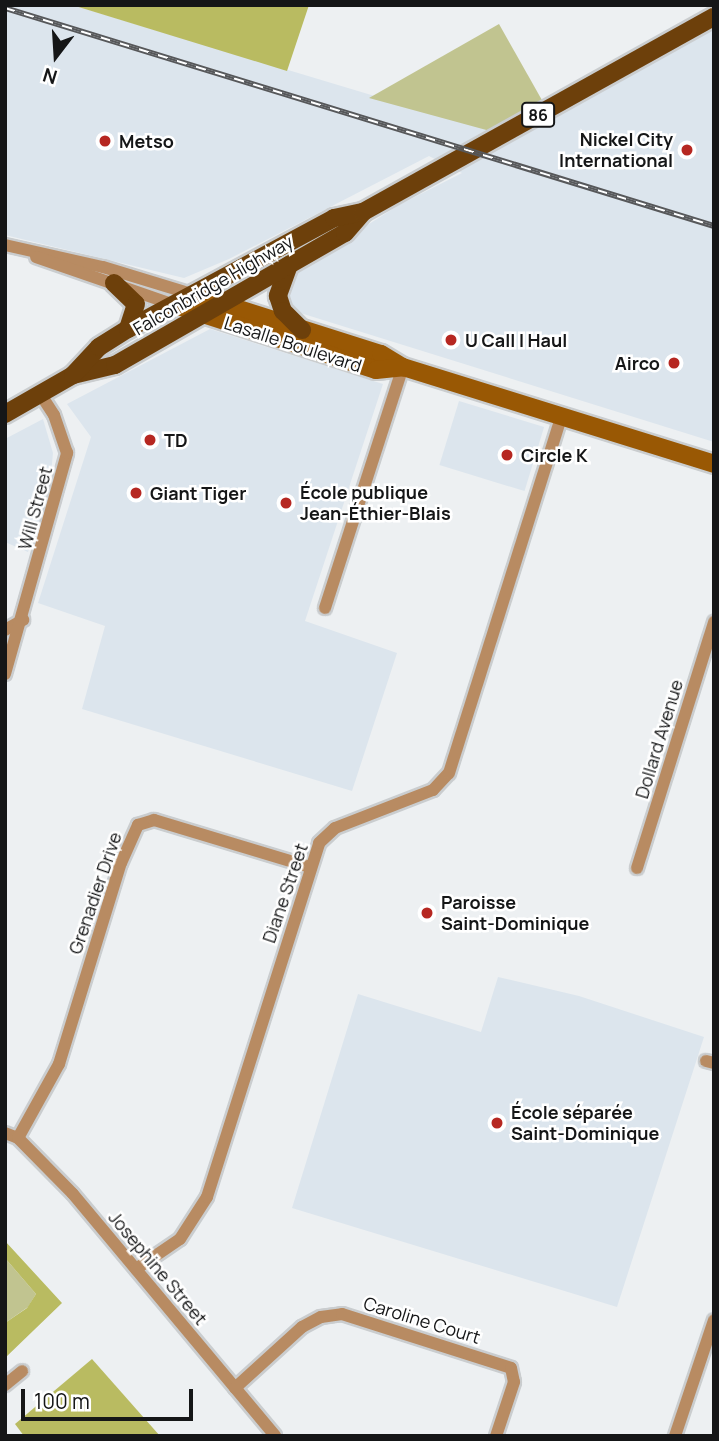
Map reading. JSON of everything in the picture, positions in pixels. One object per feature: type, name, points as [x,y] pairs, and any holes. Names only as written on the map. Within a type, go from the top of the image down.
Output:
[{"type":"main road","name":"Falconbridge Highway","points":[[5,414],[73,375],[100,347],[128,329],[334,218],[363,212],[714,18]]},
{"type":"main road","name":"Falconbridge Highway","points":[[73,375],[115,365],[345,233],[363,212]]},
{"type":"main road","points":[[289,265],[278,296],[288,318],[302,330]]},
{"type":"main road","points":[[114,283],[136,304],[128,329]]},
{"type":"main road","name":"Lasalle Boulevard","points":[[195,295],[381,354],[404,367],[714,464]]},
{"type":"main road","name":"Lasalle Boulevard","points":[[175,304],[376,370],[404,367]]},
{"type":"street","name":"Lasalle Boulevard","points":[[5,245],[103,267],[195,295]]},
{"type":"street","name":"Lasalle Boulevard","points":[[26,251],[50,264],[175,304]]},
{"type":"street","points":[[325,608],[404,367]]},
{"type":"street","name":"Will Street","points":[[5,674],[23,620],[68,453],[54,415],[41,395]]},
{"type":"street","name":"Diane Street","points":[[136,1269],[180,1240],[207,1198],[319,843],[335,828],[407,804],[433,790],[449,773],[562,415]]},
{"type":"street","points":[[5,630],[23,620]]},
{"type":"street","name":"Dollard Avenue","points":[[637,867],[714,622]]},
{"type":"street","name":"Grenadier Drive","points":[[18,1138],[59,1064],[121,863],[138,825],[154,820],[310,867]]},
{"type":"street","name":"Josephine Street","points":[[5,1133],[18,1138],[136,1269],[275,1436]]},
{"type":"street","name":"Caroline Court","points":[[235,1388],[302,1327],[321,1317],[342,1314],[511,1368],[514,1382],[496,1436]]},
{"type":"street","points":[[675,1436],[708,1358],[714,1320]]},
{"type":"street","points":[[5,1385],[22,1371]]},
{"type":"shaded area","points":[[5,5],[72,5],[501,134],[714,18],[714,442],[294,311],[284,299],[290,274],[399,205],[462,173],[429,156],[229,259],[184,278],[5,235]]},
{"type":"shaded area","points":[[72,5],[309,5],[287,71]]},
{"type":"shaded area","points":[[210,329],[383,384],[305,621],[397,653],[352,791],[82,709],[105,626],[38,603],[91,437],[67,404]]},
{"type":"shaded area","points":[[459,401],[544,427],[525,491],[439,465]]},
{"type":"shaded area","points":[[43,419],[53,453],[49,495],[28,552],[5,542],[5,439]]},
{"type":"shaded area","name":"École séparée Saint-Dominique","points":[[498,977],[579,996],[704,1037],[617,1307],[292,1208],[358,994],[481,1032]]},
{"type":"shaded area","points":[[5,1241],[62,1303],[5,1358],[5,1323],[27,1308],[36,1294],[5,1258]]},
{"type":"shaded area","points":[[92,1359],[160,1436],[24,1436],[15,1424]]},
{"type":"green space","points":[[499,24],[547,109],[501,134],[369,98]]},
{"type":"green space","points":[[5,1258],[36,1294],[28,1307],[5,1323]]},
{"type":"railway","points":[[5,8],[714,226]]},
{"type":"place","name":"Metso","points":[[105,141]]},
{"type":"place","name":"Nickel City International","points":[[687,150]]},
{"type":"place","name":"U Call I Haul","points":[[451,340]]},
{"type":"place","name":"Airco","points":[[674,363]]},
{"type":"place","name":"TD","points":[[150,440]]},
{"type":"place","name":"Circle K","points":[[507,455]]},
{"type":"place","name":"Giant Tiger","points":[[136,493]]},
{"type":"place","name":"École publique Jean-Éthier-Blais","points":[[286,503]]},
{"type":"place","name":"Paroisse Saint-Dominique","points":[[427,913]]},
{"type":"place","name":"École séparée Saint-Dominique","points":[[497,1123]]}]
